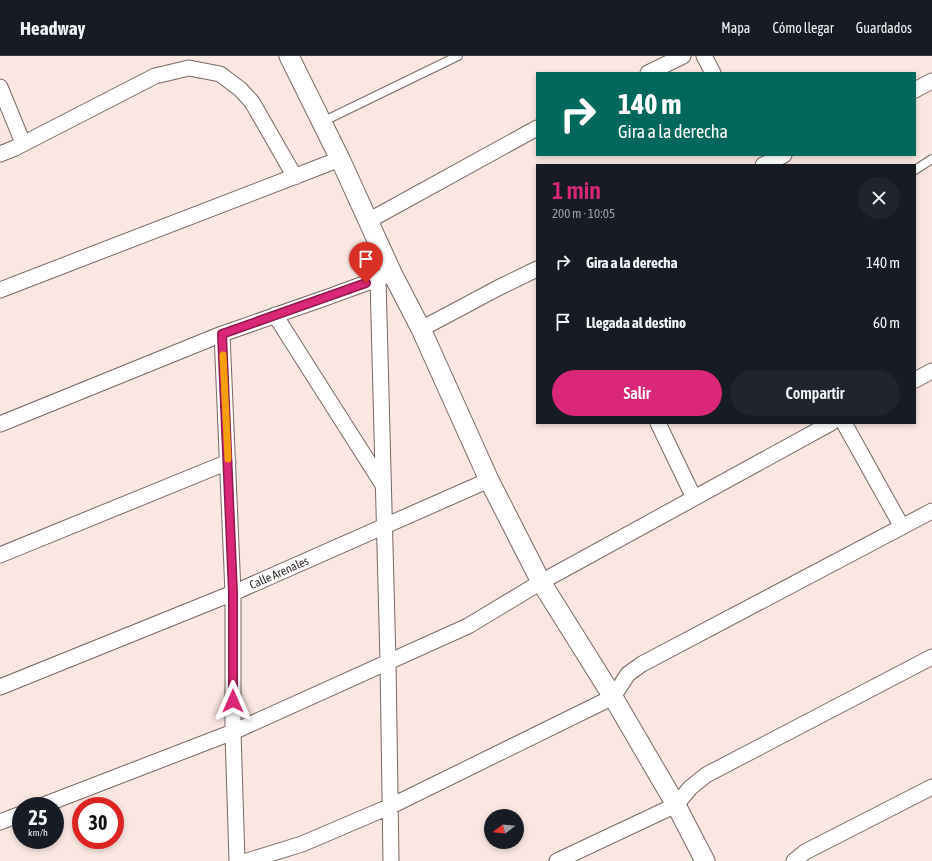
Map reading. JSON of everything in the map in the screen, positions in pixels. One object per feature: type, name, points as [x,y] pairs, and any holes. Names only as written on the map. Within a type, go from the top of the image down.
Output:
[{"type":"street","points":[[289,56],[340,159],[368,221],[385,276],[421,329],[490,480],[541,582],[613,697],[676,805],[704,861]]},
{"type":"street","points":[[650,72],[683,56]]},
{"type":"street","points":[[704,56],[712,72]]},
{"type":"street","points":[[0,154],[155,76],[189,68],[220,74],[240,89],[252,102],[295,177]]},
{"type":"street","points":[[916,89],[932,81]]},
{"type":"street","points":[[0,87],[23,143]]},
{"type":"street","points":[[368,221],[536,129]]},
{"type":"street","points":[[764,164],[782,156]]},
{"type":"street","points":[[0,290],[340,159]]},
{"type":"street","points":[[421,329],[536,269]]},
{"type":"street","points":[[0,424],[222,334],[385,276]]},
{"type":"street","points":[[385,276],[384,486],[391,861]]},
{"type":"street","points":[[275,315],[384,486]]},
{"type":"street","points":[[222,334],[233,593],[233,732],[237,861]]},
{"type":"street","points":[[916,379],[932,371]]},
{"type":"street","points":[[658,424],[694,498]]},
{"type":"street","points":[[64,797],[233,732],[468,626],[541,582],[828,424]]},
{"type":"street","points":[[845,424],[902,527]]},
{"type":"street","points":[[0,555],[228,462]]},
{"type":"street","name":"Calle Arenales","points":[[0,687],[233,593],[490,480]]},
{"type":"street","points":[[247,861],[302,844],[391,806],[613,697],[628,674],[642,664],[932,511]]},
{"type":"street","points":[[557,861],[676,805],[690,788],[706,775],[932,657]]},
{"type":"street","points":[[794,861],[805,852],[932,787]]},
{"type":"street","points":[[0,822],[12,817]]},
{"type":"lane","points":[[322,122],[458,56]]},
{"type":"lane","points":[[916,169],[932,159]]},
{"type":"slow traffic","points":[[223,355],[228,459]]},
{"type":"route","points":[[233,701],[233,593],[222,334],[366,283]]}]
